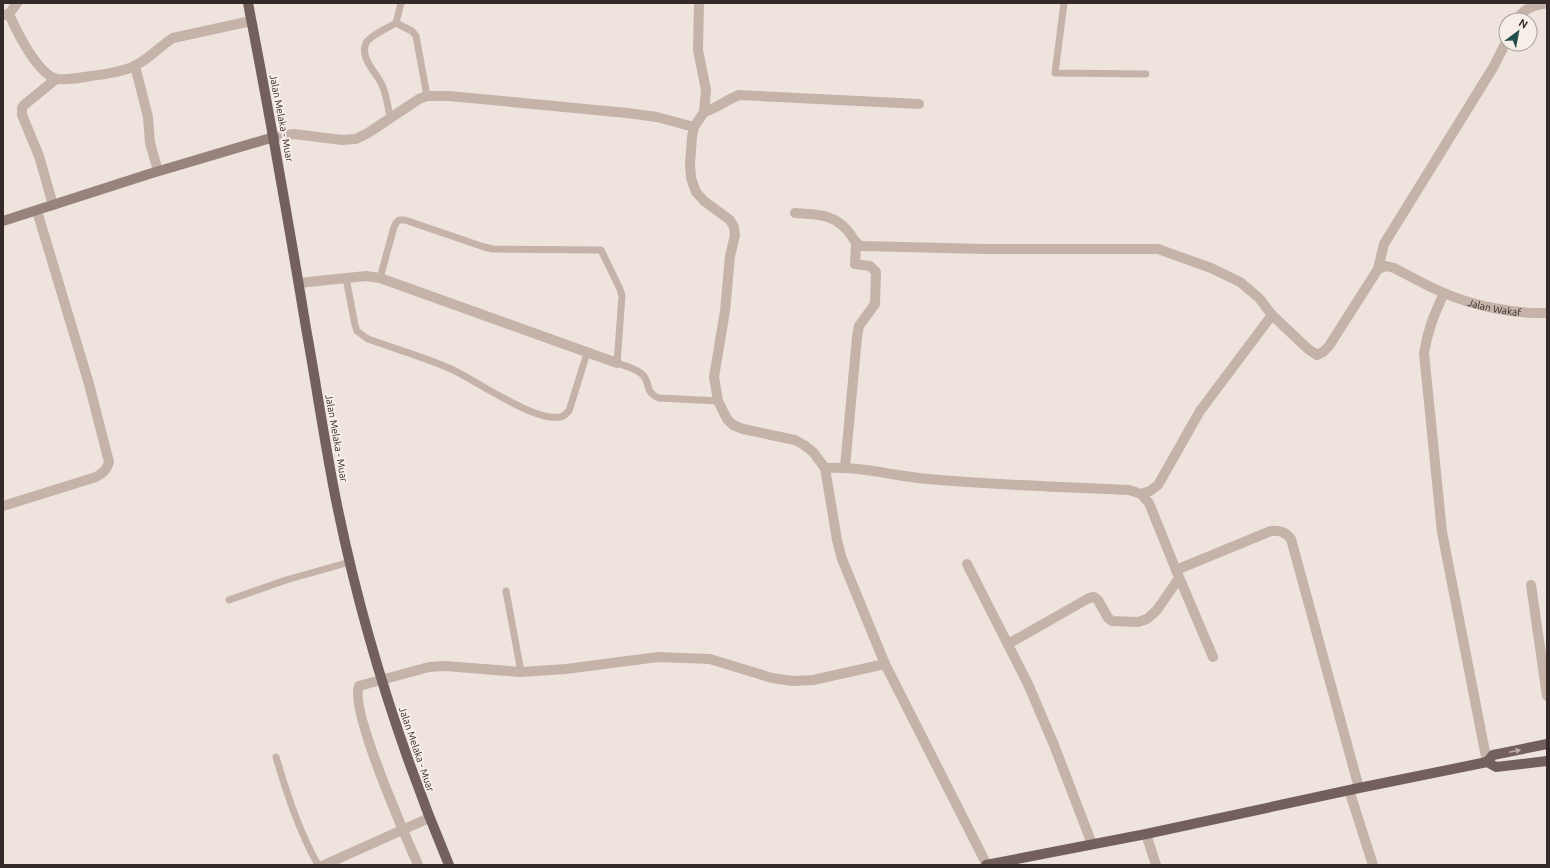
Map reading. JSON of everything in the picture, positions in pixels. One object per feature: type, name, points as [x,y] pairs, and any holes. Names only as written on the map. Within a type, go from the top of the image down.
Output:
[{"type":"main road","name":"Jalan Melaka - Muar","points":[[248,3],[274,137],[335,495],[350,562],[382,680],[403,747],[429,818],[449,865]]},
{"type":"main road","points":[[1487,762],[1493,755],[1547,744]]},
{"type":"main road","points":[[987,865],[1146,834],[1487,762],[1496,766],[1547,761]]},
{"type":"street","points":[[17,3],[6,14],[30,55],[46,72],[56,79]]},
{"type":"street","points":[[699,3],[698,50],[706,90],[704,112],[694,127],[692,137],[690,164],[691,178],[696,192],[704,201],[730,220],[734,227],[735,235],[730,256],[724,311],[714,377],[718,401],[727,419],[733,425],[743,429],[795,440],[813,452],[825,468],[837,540],[842,559],[885,664],[987,865]]},
{"type":"street","points":[[1524,12],[1526,9],[1546,3]]},
{"type":"street","points":[[53,205],[39,156],[22,115],[24,105],[56,79],[100,75],[135,66],[173,38],[252,22]]},
{"type":"street","points":[[856,244],[878,248],[1158,249],[1211,268],[1240,282],[1259,298],[1272,315],[1308,349],[1319,355],[1329,346],[1378,269],[1384,244],[1494,66],[1501,52]]},
{"type":"street","points":[[135,66],[148,117],[150,142],[158,171]]},
{"type":"street","points":[[704,112],[715,108],[730,98],[738,95],[919,104]]},
{"type":"street","points":[[3,221],[158,171],[274,137],[294,134],[342,140],[356,139],[419,99],[427,96],[449,96],[627,113],[657,117],[694,127]]},
{"type":"street","points":[[3,506],[96,477],[108,468],[109,462],[89,384],[37,211]]},
{"type":"street","points":[[795,213],[827,216],[841,223],[849,232],[856,244],[855,264],[870,266],[876,272],[875,304],[859,326],[857,337],[846,467]]},
{"type":"street","name":"Jalan Wakaf","points":[[1378,269],[1386,266],[1394,268],[1444,293],[1483,305],[1510,310],[1547,313]]},
{"type":"street","points":[[299,283],[366,276],[380,278],[617,363]]},
{"type":"street","points":[[1444,293],[1432,318],[1424,353],[1442,532],[1487,762]]},
{"type":"street","points":[[1141,494],[1150,491],[1158,485],[1200,411],[1272,315]]},
{"type":"street","points":[[825,468],[846,467],[925,479],[1129,490],[1141,494],[1149,503],[1213,657]]},
{"type":"street","points":[[1008,644],[1094,597],[1098,600],[1108,618],[1112,621],[1138,622],[1147,619],[1157,610],[1178,574],[1271,531],[1285,532],[1291,539],[1373,865]]},
{"type":"street","points":[[967,564],[1028,684],[1054,745],[1092,844]]},
{"type":"street","points":[[1531,585],[1547,696]]},
{"type":"street","points":[[418,865],[383,781],[358,702],[357,691],[359,686],[414,670],[437,667],[521,672],[566,669],[658,657],[710,659],[772,678],[792,681],[813,680],[885,664]]},
{"type":"street","points":[[324,865],[429,818]]},
{"type":"street","points":[[1146,834],[1156,865]]},
{"type":"lane","points":[[390,118],[387,97],[381,83],[368,64],[364,48],[368,40],[396,23],[401,3]]},
{"type":"lane","points":[[1064,3],[1055,73],[1146,74]]},
{"type":"lane","points":[[396,23],[412,31],[416,36],[427,96]]},
{"type":"lane","points":[[380,278],[394,227],[399,220],[405,220],[493,249],[601,250],[622,296],[617,363],[641,373],[645,378],[652,395],[659,398],[718,401]]},
{"type":"lane","points":[[346,278],[355,325],[362,336],[453,369],[513,404],[538,414],[558,417],[565,415],[568,411],[587,353]]},
{"type":"lane","points":[[229,600],[286,580],[350,562]]},
{"type":"lane","points":[[506,591],[521,672]]},
{"type":"lane","points":[[276,757],[304,839],[318,865]]}]
